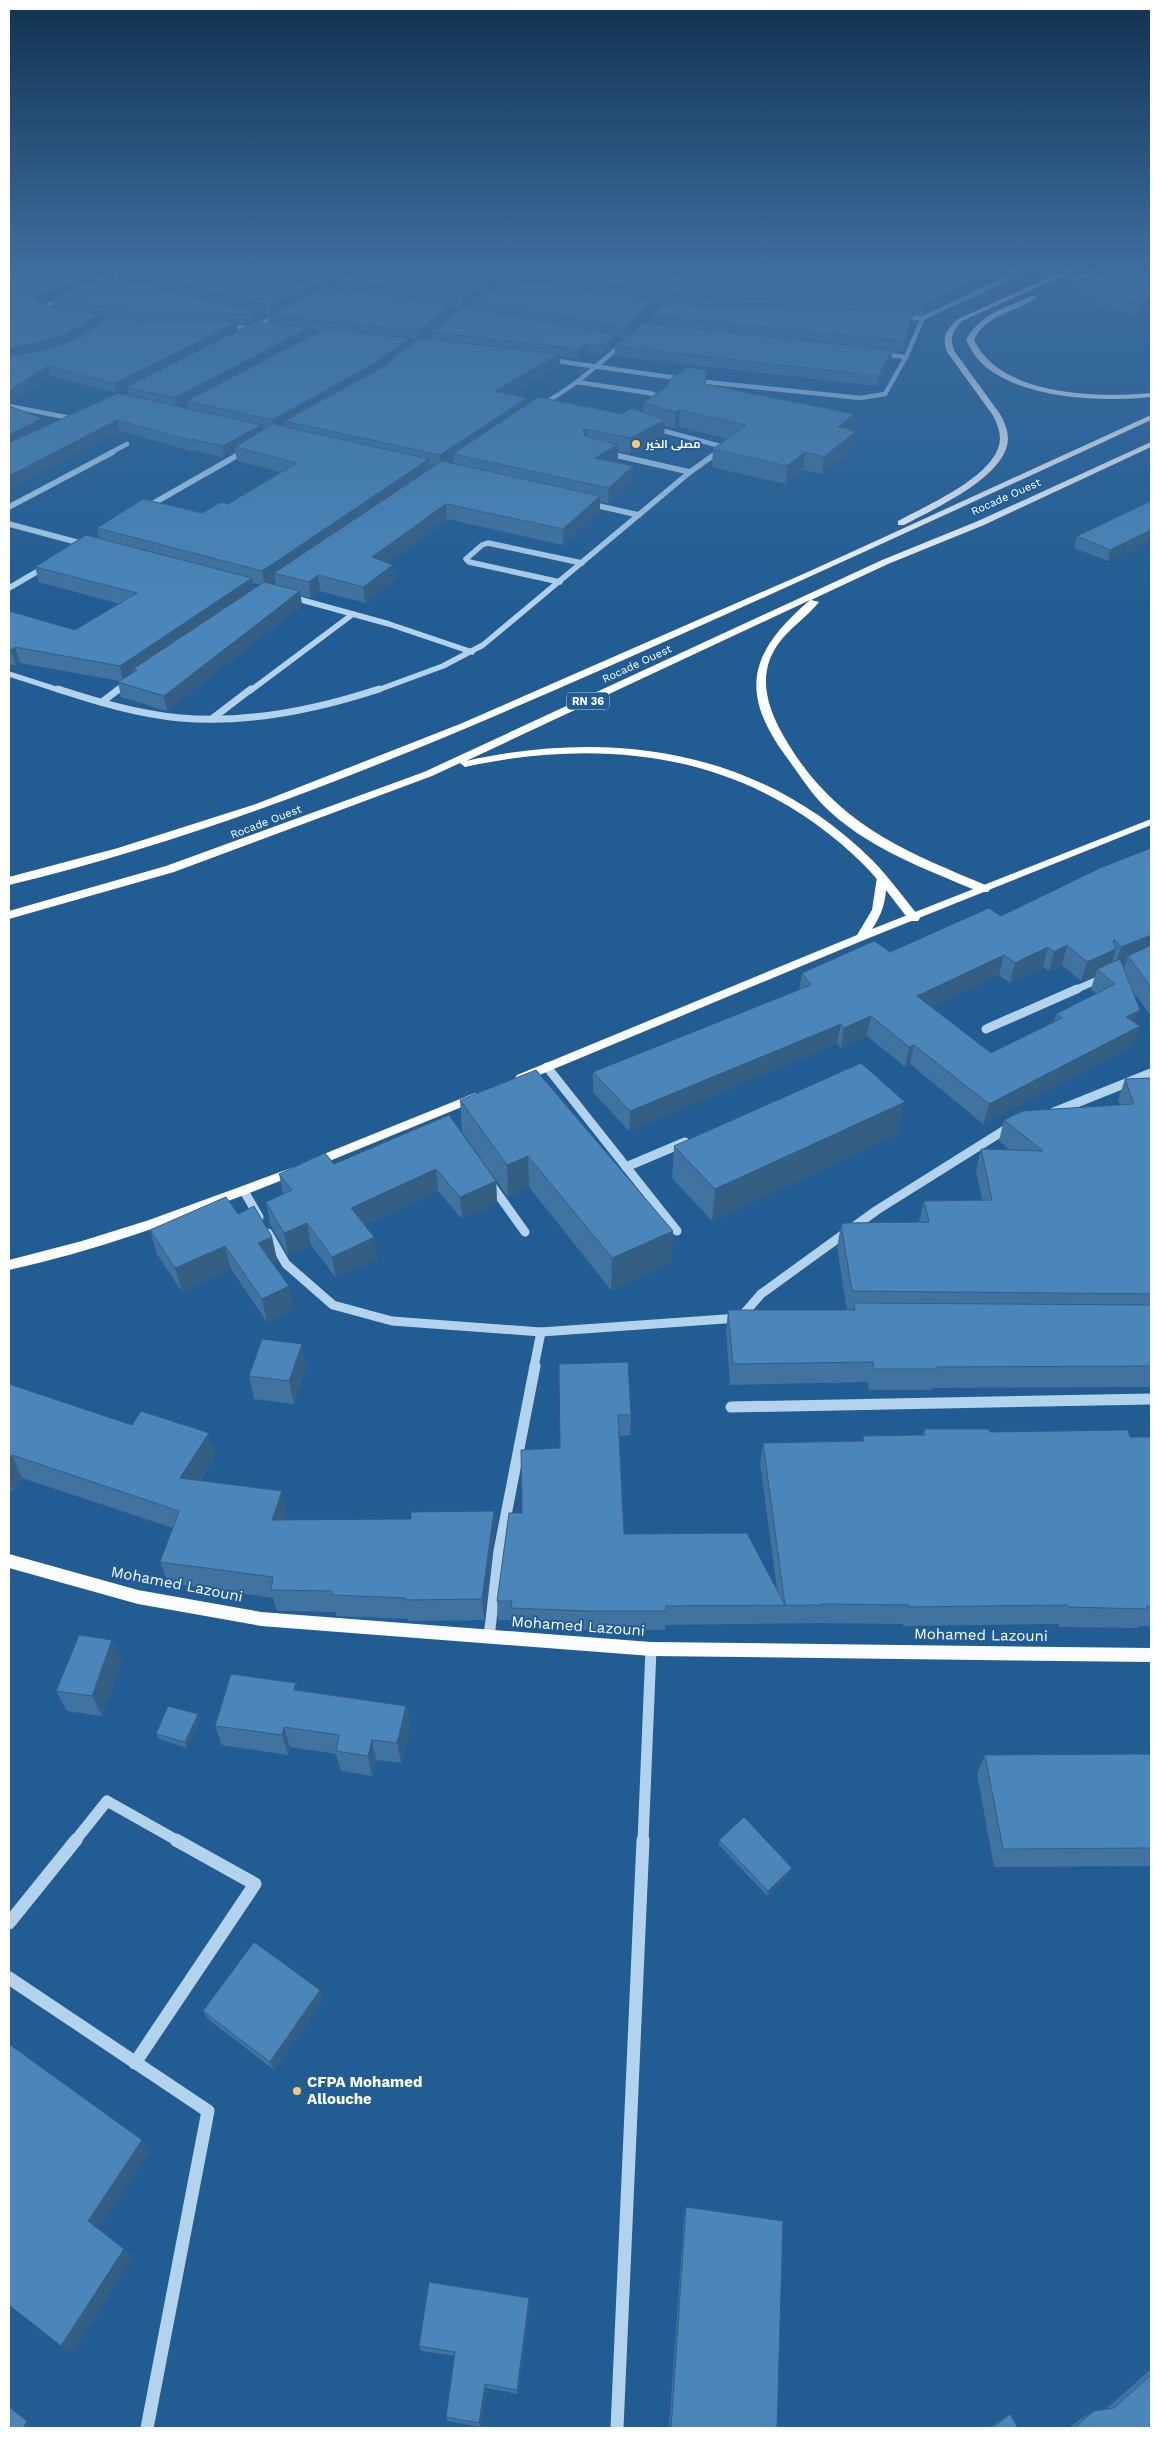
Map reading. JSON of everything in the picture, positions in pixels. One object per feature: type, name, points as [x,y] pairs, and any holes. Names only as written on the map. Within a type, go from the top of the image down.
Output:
[{"type":"highway","points":[[828,566],[972,482],[990,468],[1000,455],[1004,441],[1003,426],[969,377]]},
{"type":"highway","points":[[1008,377],[1065,392],[1103,396],[1151,395]]},
{"type":"highway","name":"Rocade Ouest","points":[[9,881],[122,850],[260,806],[464,726],[828,566],[1151,417]]},
{"type":"highway","name":"Rocade Ouest","points":[[9,915],[170,869],[428,774],[885,562],[981,523],[1151,444]]},
{"type":"highway","points":[[835,585],[784,627],[773,642],[764,661],[760,678],[762,701],[769,723],[782,746],[831,806],[881,842],[984,889]]},
{"type":"highway","points":[[428,774],[506,756],[574,749],[633,752],[686,760],[721,770],[753,784],[792,806],[864,858],[914,918]]},
{"type":"main road","points":[[512,1082],[860,938],[1151,822]]},
{"type":"main road","points":[[860,938],[876,915],[882,897],[881,879]]},
{"type":"main road","points":[[12,1263],[101,1239],[244,1191],[443,1115],[485,1093]]},
{"type":"main road","name":"Mohamed Lazouni","points":[[9,1561],[138,1597],[261,1619],[651,1649],[1151,1655]]},
{"type":"street","points":[[537,408],[584,377]]},
{"type":"street","points":[[672,377],[723,385],[860,398],[885,394],[895,377]]},
{"type":"street","points":[[577,382],[664,396],[664,399],[656,404]]},
{"type":"street","points":[[9,406],[75,419]]},
{"type":"street","points":[[67,423],[83,415]]},
{"type":"street","points":[[9,674],[141,713],[181,718],[212,719],[249,717],[297,710],[354,696],[402,681],[472,652],[560,582],[690,472],[724,447],[722,444],[643,425]]},
{"type":"street","points":[[9,507],[127,444]]},
{"type":"street","points":[[143,509],[252,446]]},
{"type":"street","points":[[596,451],[690,472]]},
{"type":"street","points":[[583,502],[639,515]]},
{"type":"street","points":[[9,524],[92,546]]},
{"type":"street","points":[[75,549],[92,539]]},
{"type":"street","points":[[560,582],[469,562],[466,558],[482,545],[488,543],[582,563]]},
{"type":"street","points":[[9,588],[50,564]]},
{"type":"street","points":[[281,594],[353,614],[472,652]]},
{"type":"street","points":[[212,719],[353,614]]},
{"type":"street","points":[[102,702],[134,679]]},
{"type":"street","points":[[986,1028],[1108,976]]},
{"type":"street","points":[[547,1067],[677,1231]]},
{"type":"street","points":[[1048,1115],[1151,1073]]},
{"type":"street","points":[[244,1191],[286,1264],[333,1304],[392,1321],[541,1332],[745,1317],[761,1294],[877,1210],[1003,1131],[1021,1124]]},
{"type":"street","points":[[626,1167],[690,1140]]},
{"type":"street","points":[[485,1176],[525,1232]]},
{"type":"street","points":[[489,1637],[499,1551],[541,1332]]},
{"type":"street","points":[[731,1407],[1151,1400]]},
{"type":"street","points":[[617,2428],[651,1649]]},
{"type":"street","points":[[9,1922],[106,1801],[255,1884],[135,2063]]},
{"type":"street","points":[[9,1978],[208,2111],[147,2428]]},
{"type":"building","points":[[9,377],[31,377],[9,391]]},
{"type":"building","points":[[87,377],[128,377],[114,384]]},
{"type":"building","points":[[146,377],[215,377],[174,398],[126,387]]},
{"type":"building","points":[[233,377],[350,377],[272,420],[186,401]]},
{"type":"building","points":[[365,377],[520,377],[495,391],[527,398],[440,455],[284,421]]},
{"type":"building","points":[[674,377],[706,377],[705,384],[854,414],[838,427],[856,431],[824,457],[805,452],[787,466],[713,449],[746,425],[680,410],[675,412],[643,403],[667,386],[669,380]]},
{"type":"building","points":[[118,393],[262,425],[222,446],[192,439],[193,441],[117,420],[9,476],[9,443]]},
{"type":"building","points":[[538,397],[622,414],[631,408],[665,420],[630,438],[587,429],[583,430],[585,436],[618,445],[595,458],[633,466],[609,488],[453,454]]},
{"type":"building","points":[[9,406],[42,418],[9,435]]},
{"type":"building","points":[[273,424],[429,459],[262,571],[97,528],[143,499],[202,513],[221,502],[228,504],[297,463],[235,447]]},
{"type":"building","points":[[442,461],[600,496],[563,529],[446,504],[372,557],[393,565],[363,587],[318,575],[309,582],[274,573]]},
{"type":"building","points":[[1151,501],[1151,530],[1110,550],[1077,536]]},
{"type":"building","points":[[86,535],[252,578],[120,666],[15,647],[11,650],[9,649],[9,611],[75,630],[137,593],[35,567]]},
{"type":"building","points":[[264,582],[300,591],[164,696],[118,682],[137,670],[133,669]]},
{"type":"building","points":[[1151,848],[1151,935],[1121,947],[1115,940],[1113,941],[1116,949],[1087,962],[1067,945],[1054,952],[1048,947],[1015,963],[1004,955],[917,996],[991,1053],[1062,1018],[1056,1014],[1115,984],[1097,969],[1120,959],[1140,1010],[1126,1017],[1140,1026],[989,1104],[914,1045],[909,1047],[871,1016],[844,1028],[841,1024],[630,1111],[593,1072],[811,985],[802,973],[874,941],[890,952],[989,908],[1001,916],[1100,868]]},
{"type":"building","points":[[1151,945],[1151,987],[1128,956]]},
{"type":"building","points":[[861,1063],[905,1102],[715,1189],[674,1146]]},
{"type":"building","points":[[536,1070],[673,1231],[612,1258],[528,1156],[507,1165],[460,1100]]},
{"type":"building","points":[[1151,1078],[1151,1294],[852,1291],[841,1225],[845,1223],[929,1222],[924,1201],[992,1200],[981,1149],[1043,1151],[1004,1120],[1023,1111],[1134,1104],[1125,1079]]},
{"type":"building","points":[[449,1115],[496,1181],[460,1197],[436,1169],[351,1208],[374,1237],[332,1257],[307,1223],[284,1233],[266,1202],[292,1190],[279,1174],[325,1153],[334,1164]]},
{"type":"building","points":[[226,1197],[238,1214],[254,1206],[272,1237],[258,1243],[289,1286],[262,1299],[225,1246],[175,1268],[150,1230]]},
{"type":"building","points":[[854,1303],[1151,1305],[1151,1366],[874,1369],[873,1362],[733,1364],[728,1310],[855,1310]]},
{"type":"building","points":[[262,1339],[302,1344],[289,1381],[249,1376]]},
{"type":"building","points":[[628,1362],[631,1415],[618,1415],[624,1534],[747,1533],[785,1605],[763,1443],[864,1441],[863,1436],[925,1435],[924,1429],[989,1429],[990,1432],[1128,1430],[1130,1437],[1151,1437],[1151,1607],[1147,1606],[1147,1609],[1068,1607],[1067,1605],[909,1607],[909,1605],[821,1604],[821,1605],[666,1606],[666,1611],[589,1611],[511,1608],[512,1601],[497,1601],[509,1513],[522,1513],[521,1450],[560,1448],[559,1364]]},
{"type":"building","points":[[9,1384],[132,1425],[141,1411],[209,1433],[180,1478],[282,1491],[272,1520],[411,1519],[411,1512],[494,1511],[482,1599],[405,1600],[405,1598],[332,1595],[332,1591],[271,1590],[273,1577],[160,1562],[179,1511],[12,1455],[9,1460]]},
{"type":"building","points":[[79,1635],[112,1640],[92,1696],[56,1691]]},
{"type":"building","points":[[231,1674],[296,1683],[294,1690],[406,1706],[397,1743],[372,1740],[368,1756],[336,1751],[339,1735],[284,1727],[282,1735],[215,1726]]},
{"type":"building","points":[[168,1706],[198,1714],[185,1742],[156,1734]]},
{"type":"building","points":[[1151,1754],[1151,1848],[1003,1849],[985,1755]]},
{"type":"building","points":[[744,1817],[792,1868],[768,1891],[719,1840]]},
{"type":"building","points":[[254,1942],[320,1990],[270,2062],[203,2011]]},
{"type":"building","points":[[9,2044],[142,2140],[88,2221],[124,2249],[61,2346],[9,2305]]},
{"type":"building","points":[[686,2207],[783,2221],[777,2428],[671,2428]]},
{"type":"building","points":[[429,2282],[529,2298],[517,2390],[485,2384],[479,2423],[446,2417],[455,2352],[419,2346]]},
{"type":"building","points":[[1151,2375],[1151,2428],[1074,2428],[1094,2411],[1114,2408]]},
{"type":"building","points":[[9,2407],[27,2421],[23,2428],[9,2428]]},
{"type":"building","points":[[1010,2414],[1018,2428],[993,2428]]},
{"type":"place","name":"مصلى الخير","points":[[636,444]]},
{"type":"place","name":"CFPA Mohamed Allouche","points":[[297,2091]]}]
